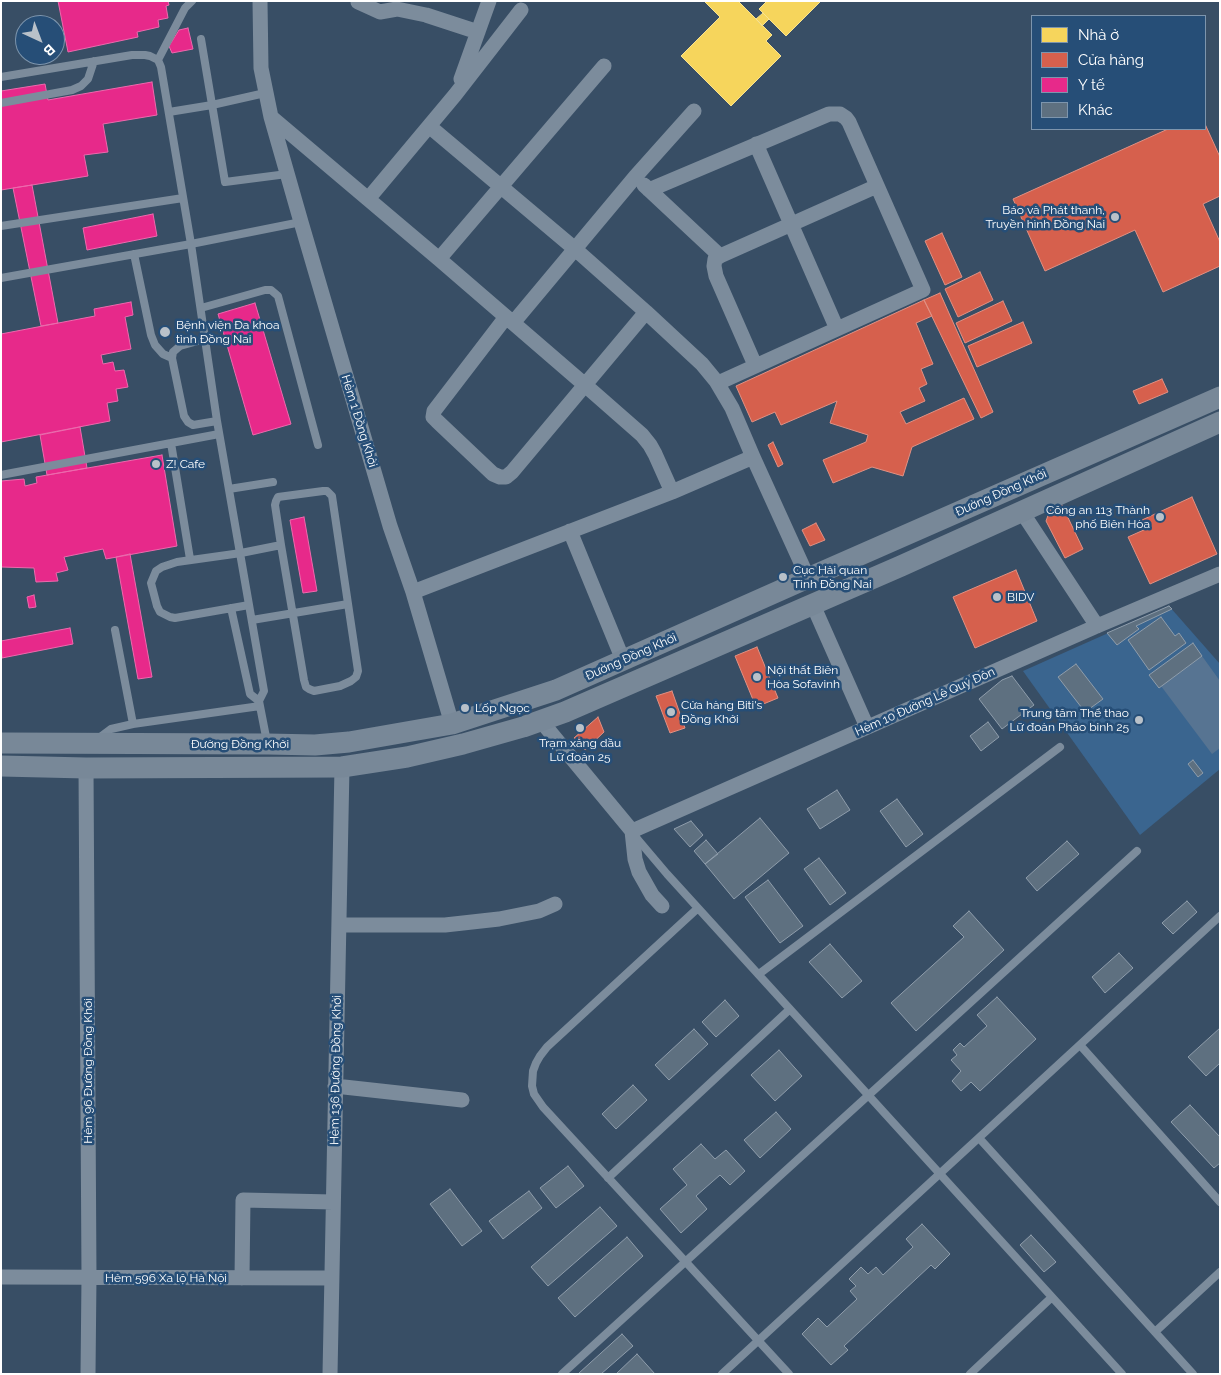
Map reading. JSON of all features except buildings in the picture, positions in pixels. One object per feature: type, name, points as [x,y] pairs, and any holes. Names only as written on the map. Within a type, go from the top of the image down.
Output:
[{"type":"main road","name":"Đường Đồng Khởi","points":[[1,743],[315,745],[349,742],[452,724],[556,690],[1220,397]]},
{"type":"main road","name":"Đường Đồng Khởi","points":[[1,766],[86,768],[342,767],[407,757],[463,744],[574,709],[913,561],[1220,422]]},
{"type":"main road","points":[[901,537],[913,561]]},
{"type":"main road","points":[[532,699],[541,720]]},
{"type":"street","name":"Hẻm 1 Đồng Khởi","points":[[260,1],[260,68],[271,117],[390,526],[413,592],[452,724]]},
{"type":"street","points":[[455,95],[489,1]]},
{"type":"street","points":[[358,2],[380,12],[397,9],[426,15],[478,32]]},
{"type":"street","points":[[368,199],[455,95],[520,10]]},
{"type":"street","points":[[439,259],[604,66]]},
{"type":"street","points":[[646,312],[506,477],[493,474],[436,421],[434,411],[509,320],[575,249],[635,177],[694,111]]},
{"type":"street","points":[[650,190],[829,114],[840,114],[849,122],[923,290],[718,383]]},
{"type":"street","points":[[271,117],[439,259],[642,435],[650,445],[672,492]]},
{"type":"street","points":[[429,126],[575,249],[646,312],[702,364],[718,383],[732,408],[808,578]]},
{"type":"street","points":[[756,144],[837,328]]},
{"type":"street","points":[[635,177],[720,256]]},
{"type":"street","points":[[755,365],[715,273],[715,259],[877,186]]},
{"type":"street","points":[[413,592],[672,492],[753,457]]},
{"type":"street","points":[[1022,512],[1097,626]]},
{"type":"street","points":[[570,531],[623,660]]},
{"type":"street","name":"Hẻm 10 Đường Lê Quý Đôn","points":[[632,832],[1097,626],[1220,574]]},
{"type":"street","points":[[813,605],[867,727]]},
{"type":"street","points":[[541,720],[632,832],[635,859],[639,872],[652,895],[662,906]]},
{"type":"street","name":"Hẻm 136 Đường Đồng Khởi","points":[[330,1374],[342,767]]},
{"type":"street","name":"Hẻm 96 Đường Đồng Khởi","points":[[86,768],[88,1374]]},
{"type":"street","points":[[338,925],[445,925],[499,919],[539,911],[555,904]]},
{"type":"street","points":[[336,1086],[462,1100]]},
{"type":"street","points":[[242,1278],[243,1200],[333,1202]]},
{"type":"street","name":"Hẻm 596 Xa lộ Hà Nội","points":[[1,1277],[332,1278]]},
{"type":"lane","points":[[158,60],[185,8],[192,1]]},
{"type":"lane","points":[[201,39],[225,182],[287,174]]},
{"type":"lane","points":[[1,77],[132,55],[145,55],[158,60],[161,67],[191,244],[219,434],[264,691],[259,704]]},
{"type":"lane","points":[[1,103],[72,90],[81,86],[88,79],[94,61]]},
{"type":"lane","points":[[169,112],[265,93]]},
{"type":"lane","points":[[1,226],[183,198]]},
{"type":"lane","points":[[1,278],[191,244],[300,222]]},
{"type":"lane","points":[[134,254],[155,346],[163,354],[172,358]]},
{"type":"lane","points":[[201,308],[265,290],[271,290],[278,296],[318,445]]},
{"type":"lane","points":[[205,339],[180,346],[173,352],[172,358],[184,416],[188,422],[193,424],[217,421]]},
{"type":"lane","points":[[1,476],[219,434]]},
{"type":"lane","points":[[171,443],[190,559]]},
{"type":"lane","points":[[229,489],[273,482]]},
{"type":"lane","points":[[327,491],[332,496],[348,604],[358,671],[356,677],[340,686],[314,691],[309,690],[304,680],[281,545],[275,504],[278,497],[327,491]]},
{"type":"lane","points":[[249,605],[176,618],[170,617],[160,612],[151,583],[156,571],[177,562],[281,545]]},
{"type":"lane","points":[[252,620],[348,604]]},
{"type":"lane","points":[[231,608],[250,694],[259,704],[268,744]]},
{"type":"lane","points":[[114,630],[133,724]]},
{"type":"lane","points":[[92,744],[110,730],[133,724],[259,704]]},
{"type":"lane","points":[[759,974],[1060,747]]},
{"type":"lane","points":[[632,832],[698,908],[1122,1374]]},
{"type":"lane","points":[[562,1374],[1137,851]]},
{"type":"lane","points":[[698,908],[547,1047],[540,1056],[533,1071],[532,1086],[538,1101],[788,1374]]},
{"type":"lane","points":[[722,1374],[1220,916]]},
{"type":"lane","points":[[608,1178],[790,1009]]},
{"type":"lane","points":[[1080,1045],[1220,1202]]},
{"type":"lane","points":[[979,1138],[1193,1374]]},
{"type":"lane","points":[[1155,1332],[1220,1272]]},
{"type":"lane","points":[[970,1374],[1052,1297]]},
{"type":"shaded area","name":"Trung tâm Thể thao Lữ đoàn Pháo binh 25","points":[[1169,606],[1220,664],[1220,769],[1140,835],[1023,671]]},
{"type":"shaded area","points":[[1202,656],[1220,681],[1220,748],[1212,754],[1161,686]]},
{"type":"place","name":"Báo và Phát thanh, Truyền hình Đồng Nai","points":[[1115,217]]},
{"type":"place","name":"Bệnh viện Đa khoa tỉnh Đồng Nai","points":[[165,332]]},
{"type":"place","name":"Z! Cafe","points":[[156,464]]},
{"type":"place","name":"Công an 113 Thành phố Biên Hòa","points":[[1160,517]]},
{"type":"place","name":"Cục Hải quan Tỉnh Đồng Nai","points":[[783,577]]},
{"type":"place","name":"BIDV","points":[[997,597]]},
{"type":"place","name":"Nội thất Biên Hòa Sofavinh","points":[[757,677]]},
{"type":"place","name":"Lốp Ngọc","points":[[465,708]]},
{"type":"place","name":"Cửa hàng Biti's Đồng Khởi","points":[[671,712]]},
{"type":"place","name":"Trung tâm Thể thao Lữ đoàn Pháo binh 25","points":[[1139,720]]},
{"type":"place","name":"Trạm xăng dầu Lữ đoàn 25","points":[[580,728]]}]
